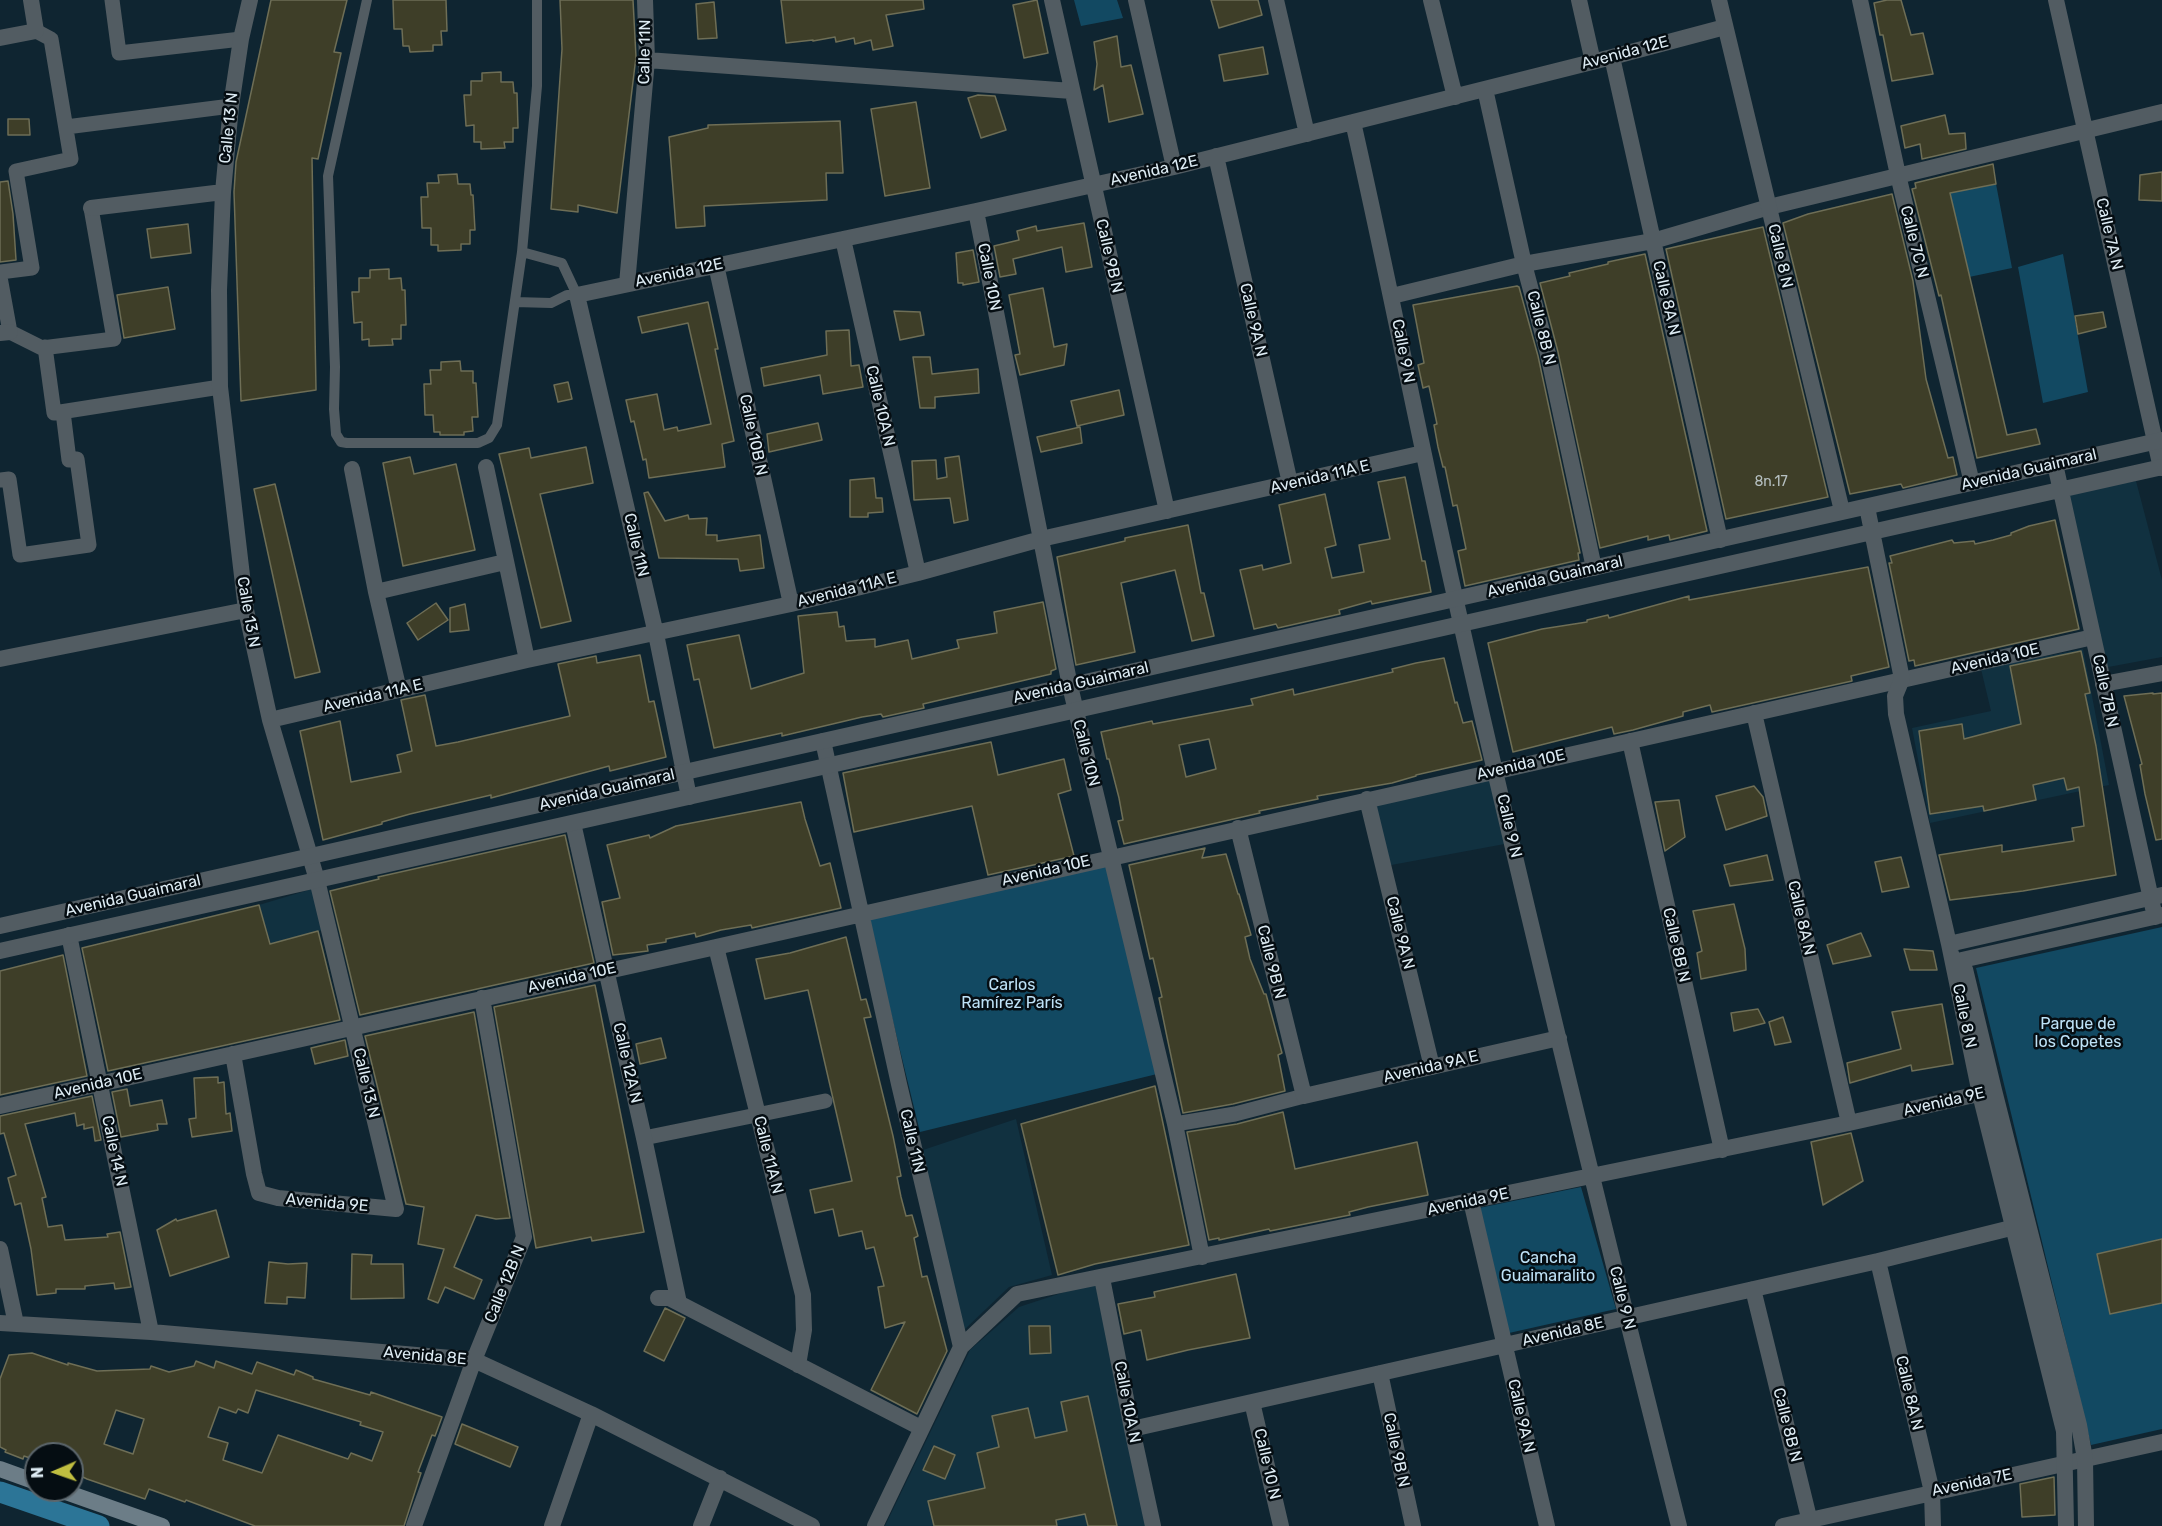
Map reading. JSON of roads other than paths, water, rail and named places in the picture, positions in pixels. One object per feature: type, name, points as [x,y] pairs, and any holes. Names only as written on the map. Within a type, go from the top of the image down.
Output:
[{"type":"main road","points":[[0,1469],[24,1478]]},
{"type":"main road","points":[[84,1498],[162,1526]]},
{"type":"street","points":[[31,0],[36,32]]},
{"type":"street","points":[[112,0],[119,53],[241,39]]},
{"type":"street","name":"Calle 13 N","points":[[249,0],[231,106],[223,192],[219,290],[220,387],[246,610],[270,720],[311,856],[396,1209]]},
{"type":"street","name":"Calle 11N","points":[[627,284],[647,60],[645,0]]},
{"type":"street","name":"Calle 9B N","points":[[1052,0],[1167,511]]},
{"type":"street","points":[[1136,0],[1174,167]]},
{"type":"street","points":[[1276,0],[1307,134]]},
{"type":"street","points":[[1431,0],[1455,97]]},
{"type":"street","points":[[1579,0],[1593,62]]},
{"type":"street","name":"Calle 8 N","points":[[1719,0],[1842,511]]},
{"type":"street","name":"Calle 7C N","points":[[1860,0],[1898,175],[1972,483]]},
{"type":"street","name":"Calle 7A N","points":[[2056,0],[2159,441],[2161,467]]},
{"type":"street","name":"Avenida 12E","points":[[577,295],[1174,167],[1725,27]]},
{"type":"street","points":[[0,38],[36,32],[51,39],[72,159],[16,171],[32,268],[1,283],[5,333],[42,348],[114,339],[91,208],[223,192]]},
{"type":"street","name":"Calle 8A N","points":[[1612,57],[1720,540]]},
{"type":"street","points":[[647,60],[1072,91]]},
{"type":"street","name":"Calle 8B N","points":[[1485,89],[1524,264],[1548,354],[1594,568]]},
{"type":"street","points":[[66,127],[231,106]]},
{"type":"street","points":[[1392,296],[1524,264],[1653,241],[1769,207],[2162,112]]},
{"type":"street","name":"Calle 9 N","points":[[1353,122],[1455,599],[1591,1176],[1679,1526]]},
{"type":"street","name":"Calle 9A N","points":[[1216,156],[1290,483]]},
{"type":"street","name":"Calle 10N","points":[[976,211],[1070,686],[1174,1124],[1202,1257]]},
{"type":"street","name":"Calle 10A N","points":[[843,239],[918,573]]},
{"type":"street","name":"Calle 10B N","points":[[716,266],[791,604]]},
{"type":"street","name":"Calle 11N","points":[[577,295],[656,634],[688,797]]},
{"type":"street","points":[[45,347],[54,413],[220,387]]},
{"type":"street","points":[[0,480],[9,479],[20,555],[89,545],[77,459],[69,460],[63,412]]},
{"type":"street","name":"Avenida Guaimaral","points":[[0,926],[2159,441]]},
{"type":"street","name":"Avenida 11A E","points":[[270,720],[527,660],[791,604],[1041,540],[1423,453]]},
{"type":"street","name":"Calle 7B N","points":[[2055,464],[2103,684],[2156,896],[2158,916]]},
{"type":"street","points":[[486,467],[527,660]]},
{"type":"street","name":"Avenida Guaimaral","points":[[0,951],[2161,467]]},
{"type":"street","points":[[352,469],[376,592],[399,690]]},
{"type":"street","name":"Calle 8 N","points":[[1867,507],[1902,680],[1895,696],[1896,714],[1954,943],[2020,1226],[2064,1431],[2066,1526]]},
{"type":"street","points":[[376,592],[505,562]]},
{"type":"street","points":[[0,659],[246,610]]},
{"type":"street","name":"Avenida 10E","points":[[0,1106],[2093,637]]},
{"type":"street","points":[[2103,684],[2162,673]]},
{"type":"street","name":"Calle 8A N","points":[[1754,713],[1849,1123]]},
{"type":"street","name":"Calle 11N","points":[[823,741],[860,913],[961,1347]]},
{"type":"street","name":"Calle 8B N","points":[[1630,741],[1722,1150]]},
{"type":"street","name":"Calle 9A N","points":[[1367,799],[1432,1067]]},
{"type":"street","name":"Calle 12A N","points":[[573,823],[679,1303]]},
{"type":"street","name":"Calle 9B N","points":[[1238,828],[1304,1096]]},
{"type":"street","points":[[1954,943],[2156,896]]},
{"type":"street","points":[[1958,961],[2158,916]]},
{"type":"street","name":"Calle 14 N","points":[[69,936],[151,1332]]},
{"type":"street","name":"Calle 11A N","points":[[716,947],[803,1295],[804,1330],[798,1365]]},
{"type":"street","name":"Calle 12B N","points":[[414,1526],[474,1360],[524,1237],[482,998]]},
{"type":"street","name":"Avenida 9A E","points":[[1304,1096],[1559,1038]]},
{"type":"street","name":"Avenida 9E","points":[[233,1054],[259,1193],[278,1198],[396,1209]]},
{"type":"street","name":"Avenida 9E","points":[[961,1347],[1017,1294],[1722,1150],[1987,1092]]},
{"type":"street","points":[[1174,1124],[1235,1114],[1304,1096]]},
{"type":"street","points":[[644,1138],[825,1101]]},
{"type":"street","name":"Calle 9A N","points":[[1471,1201],[1547,1526]]},
{"type":"street","name":"Calle 8 N","points":[[2020,1226],[2079,1425],[2085,1459],[2086,1526]]},
{"type":"street","name":"Avenida 8E","points":[[1132,1429],[1878,1261],[2020,1226]]},
{"type":"street","points":[[0,1249],[8,1323]]},
{"type":"street","name":"Calle 8A N","points":[[1878,1261],[1932,1492],[1933,1526]]},
{"type":"street","name":"Calle 10A N","points":[[1102,1278],[1153,1526]]},
{"type":"street","name":"Calle 8B N","points":[[1753,1289],[1811,1523]]},
{"type":"street","points":[[658,1298],[669,1298],[921,1428]]},
{"type":"street","name":"Avenida 8E","points":[[8,1323],[151,1332],[474,1360],[591,1414],[812,1526]]},
{"type":"street","points":[[875,1526],[961,1347]]},
{"type":"street","name":"Calle 9B N","points":[[1380,1373],[1413,1526]]},
{"type":"street","name":"Calle 10 N","points":[[1252,1402],[1281,1526]]},
{"type":"street","points":[[552,1526],[591,1414]]},
{"type":"street","name":"Avenida 7E","points":[[1783,1526],[1811,1523],[1932,1492],[2162,1442]]},
{"type":"street","points":[[701,1526],[720,1478]]},
{"type":"lane","points":[[368,0],[328,176],[335,367],[333,409],[336,434],[341,442],[478,443],[489,438],[496,425],[522,252],[537,86],[537,0]]},
{"type":"lane","points":[[514,302],[551,303],[567,296],[577,295],[562,263],[522,252]]},
{"type":"waterway","points":[[0,1492],[99,1526]]},
{"type":"park label","name":"Carlos Ramírez París","points":[[1012,994]]},
{"type":"park label","name":"Parque de los Copetes","points":[[2078,1033]]},
{"type":"park label","name":"Cancha Guaimaralito","points":[[1548,1267]]}]
